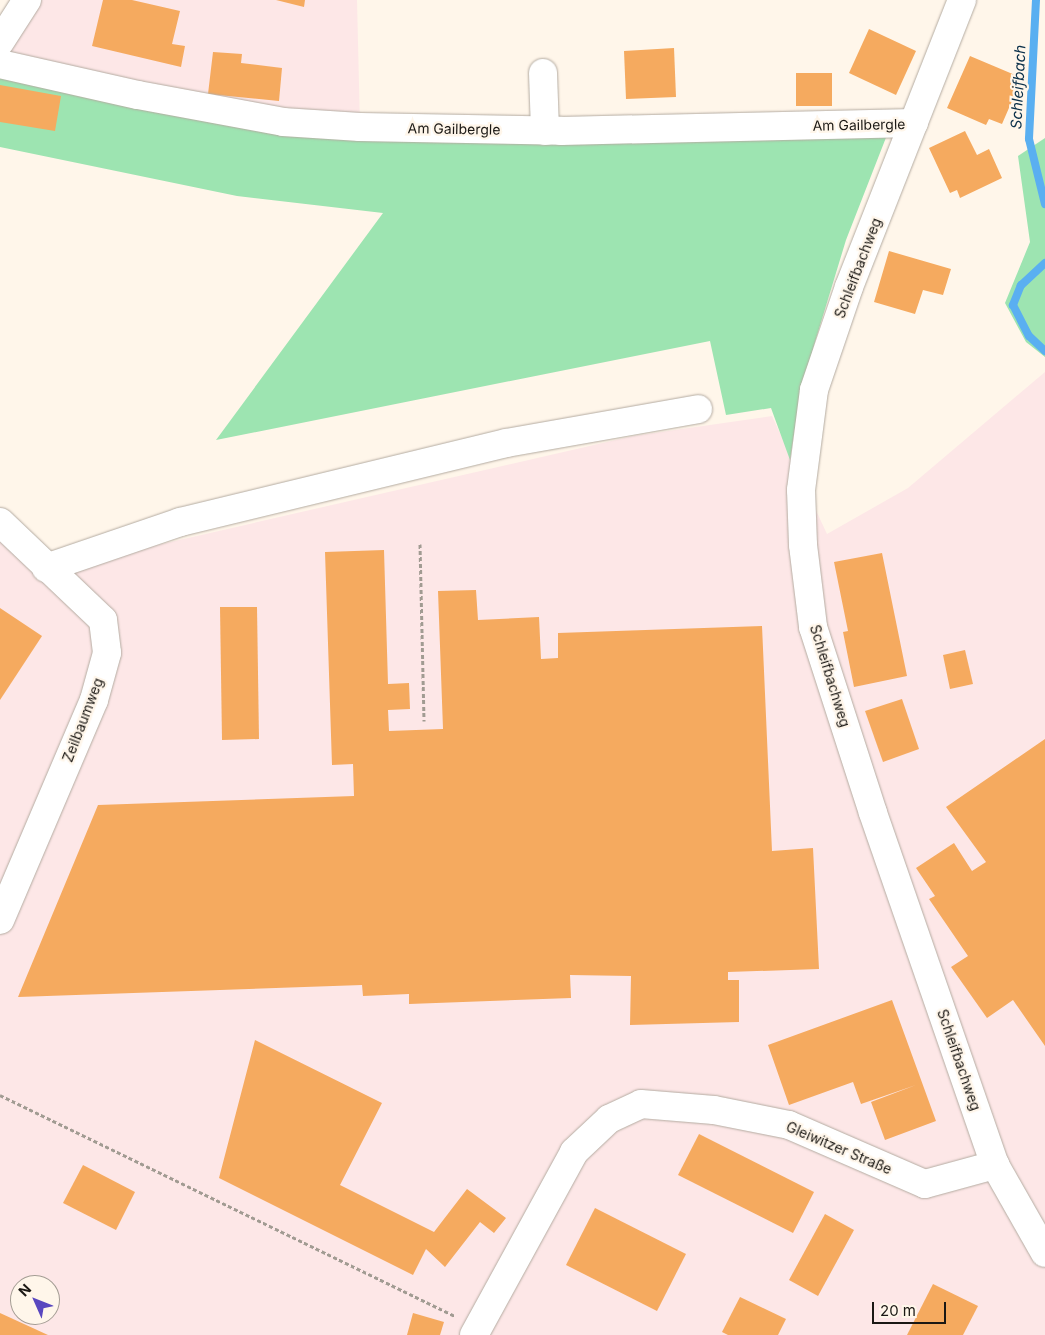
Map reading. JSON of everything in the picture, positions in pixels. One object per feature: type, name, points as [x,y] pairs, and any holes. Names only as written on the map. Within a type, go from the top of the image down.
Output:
[{"type":"street","points":[[0,42],[27,0]]},
{"type":"street","name":"Schleifbachweg","points":[[962,0],[849,287],[814,390],[800,490],[803,545],[813,627],[873,813],[995,1165],[1045,1253]]},
{"type":"street","name":"Am Gailbergle","points":[[0,64],[138,95],[283,122],[360,128],[545,131],[914,124]]},
{"type":"street","points":[[543,73],[545,131]]},
{"type":"street","points":[[46,568],[180,522],[506,443],[698,409]]},
{"type":"street","name":"Zeilbaumweg","points":[[0,522],[102,620],[108,653],[94,700],[0,920]]},
{"type":"street","name":"Gleiwitzer Straße","points":[[476,1330],[574,1152],[609,1119],[642,1104],[714,1110],[789,1125],[925,1184],[995,1165]]},
{"type":"path","points":[[420,544],[424,721]]},
{"type":"path","points":[[0,1095],[476,1330]]},
{"type":"shaded area","points":[[42,0],[357,0],[360,127],[7,54]]},
{"type":"shaded area","points":[[1045,372],[1045,1335],[0,1335],[0,522],[46,568],[118,554],[633,436],[772,416],[827,534],[908,488]]},
{"type":"green space","points":[[0,75],[279,127],[887,135],[846,240],[815,342],[799,402],[790,460],[771,408],[726,415],[710,341],[216,440],[383,213],[237,196],[0,147]]},
{"type":"green space","points":[[1045,138],[1045,357],[1026,342],[1005,303],[1030,242],[1018,156]]},
{"type":"building","points":[[103,0],[132,0],[180,11],[172,44],[185,46],[181,67],[92,46]]},
{"type":"building","points":[[276,0],[305,0],[304,7]]},
{"type":"building","points":[[869,29],[916,51],[896,95],[849,73]]},
{"type":"building","points":[[674,48],[676,97],[626,99],[624,51]]},
{"type":"building","points":[[213,52],[242,54],[241,63],[282,68],[279,101],[208,94]]},
{"type":"building","points":[[970,56],[1022,78],[1002,124],[989,119],[986,125],[947,108]]},
{"type":"building","points":[[796,73],[832,73],[832,106],[796,106]]},
{"type":"building","points":[[0,85],[61,96],[55,131],[0,122]]},
{"type":"building","points":[[965,131],[977,155],[989,149],[1002,178],[960,198],[957,190],[950,193],[929,148]]},
{"type":"building","points":[[889,251],[951,269],[943,295],[923,290],[915,314],[874,302]]},
{"type":"building","points":[[384,550],[388,684],[409,683],[410,709],[388,710],[389,731],[443,729],[438,591],[476,590],[478,620],[539,617],[541,659],[558,658],[558,633],[762,626],[772,851],[813,848],[819,969],[728,972],[728,980],[739,980],[739,1022],[630,1025],[631,976],[570,975],[571,998],[409,1004],[409,994],[363,996],[362,985],[18,997],[98,805],[354,796],[353,764],[332,765],[325,552]]},
{"type":"building","points":[[882,553],[907,676],[854,687],[843,632],[848,631],[834,562]]},
{"type":"building","points":[[220,607],[257,607],[259,739],[222,740]]},
{"type":"building","points":[[0,608],[42,636],[0,700]]},
{"type":"building","points":[[965,650],[973,684],[950,689],[943,655]]},
{"type":"building","points":[[902,699],[919,749],[883,762],[865,711]]},
{"type":"building","points":[[1045,739],[1045,1046],[1013,1000],[987,1018],[951,967],[968,956],[929,899],[935,896],[916,868],[954,843],[972,871],[986,862],[946,807]]},
{"type":"building","points":[[892,1000],[936,1121],[885,1140],[871,1102],[916,1085],[861,1104],[853,1082],[789,1105],[768,1045]]},
{"type":"building","points":[[255,1040],[382,1103],[340,1185],[434,1232],[467,1189],[506,1218],[494,1233],[480,1222],[445,1267],[426,1249],[413,1275],[219,1178]]},
{"type":"building","points":[[699,1134],[814,1192],[793,1233],[678,1175]]},
{"type":"building","points":[[83,1165],[135,1192],[116,1230],[63,1203]]},
{"type":"building","points":[[595,1208],[686,1254],[657,1311],[566,1265]]},
{"type":"building","points":[[825,1214],[854,1230],[818,1296],[789,1280]]},
{"type":"building","points":[[933,1284],[978,1306],[963,1335],[907,1335]]},
{"type":"building","points":[[740,1297],[786,1319],[778,1335],[728,1335],[722,1332]]},
{"type":"building","points":[[0,1313],[10,1318],[10,1325],[26,1325],[48,1335],[0,1335]]},
{"type":"building","points":[[413,1313],[444,1322],[440,1335],[407,1335]]},
{"type":"waterway","name":"Schleifbach","points":[[1036,0],[1029,139],[1045,204]]},
{"type":"waterway","name":"Schleifbach","points":[[1045,263],[1021,285],[1013,305],[1029,336],[1045,351]]}]
